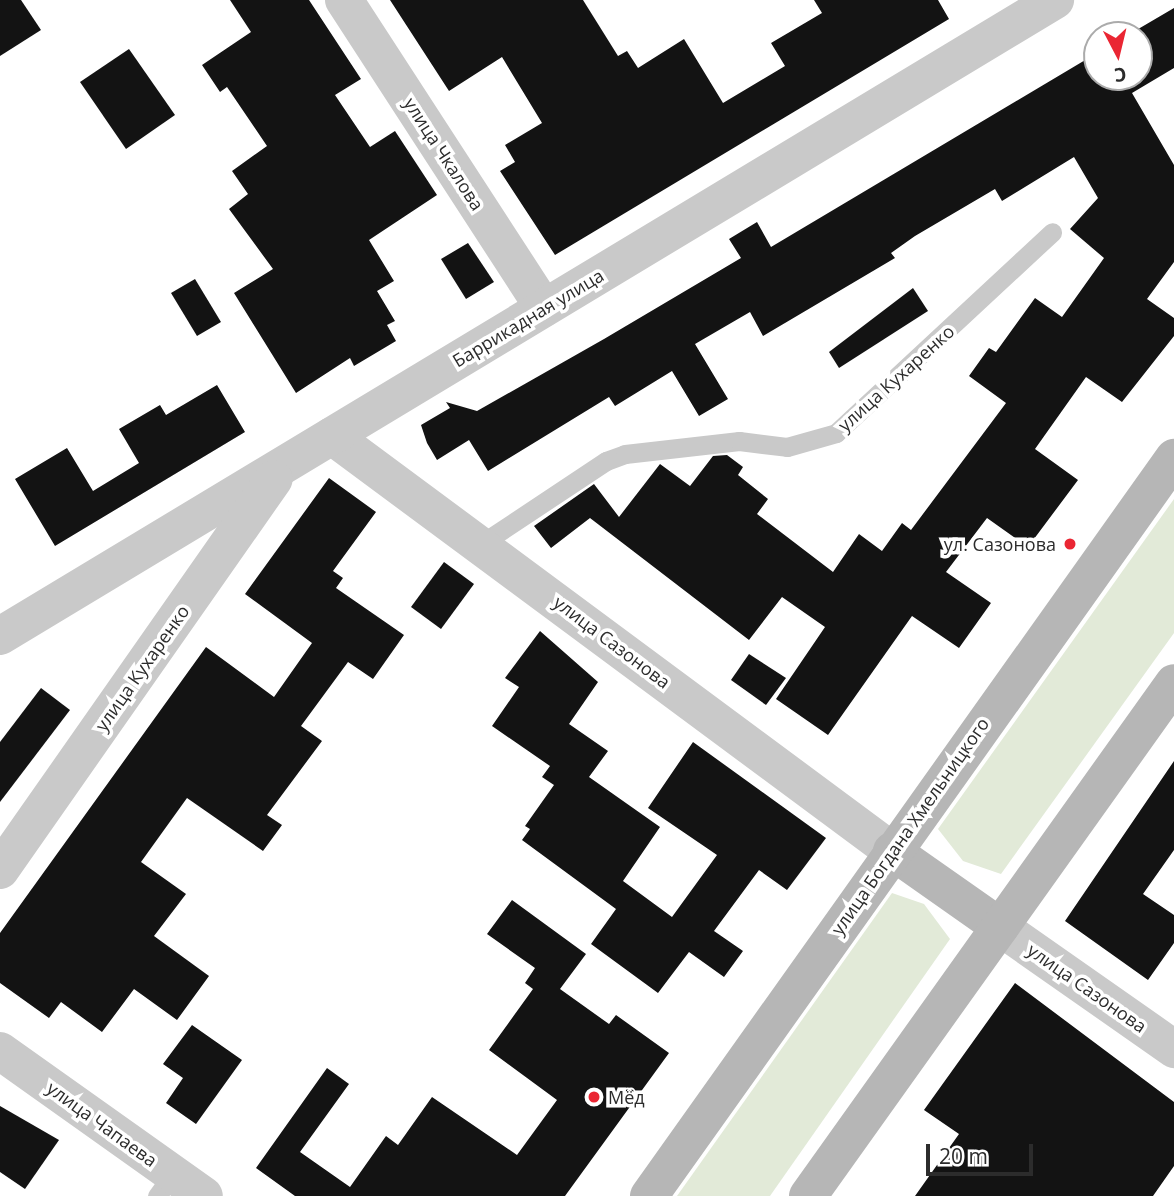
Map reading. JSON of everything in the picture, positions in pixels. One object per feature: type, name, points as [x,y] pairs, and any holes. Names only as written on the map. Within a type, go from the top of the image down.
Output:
[{"type":"main road","name":"улица Богдана Хмельницкого","points":[[649,1196],[892,850],[1174,457]]},
{"type":"main road","points":[[808,1196],[1174,683]]},
{"type":"main road","points":[[892,850],[1000,927]]},
{"type":"street","name":"улица Чкалова","points":[[344,0],[544,308]]},
{"type":"street","name":"Баррикадная улица","points":[[0,636],[1055,0]]},
{"type":"street","name":"улица Сазонова","points":[[332,436],[892,850]]},
{"type":"street","name":"улица Кухаренко","points":[[0,870],[284,466]]},
{"type":"street","name":"улица Сазонова","points":[[1000,927],[1174,1049]]},
{"type":"street","name":"улица Чапаева","points":[[0,1051],[165,1185],[204,1196]]},
{"type":"lane","name":"улица Кухаренко","points":[[481,544],[606,461],[625,454],[739,440],[787,447],[836,433],[1052,232]]},
{"type":"green space","points":[[1174,499],[1174,633],[1001,874],[963,861],[938,829]]},
{"type":"green space","points":[[892,893],[924,904],[950,939],[770,1196],[677,1196]]},
{"type":"building","points":[[0,0],[21,0],[41,30],[0,56]]},
{"type":"building","points":[[230,0],[309,0],[361,79],[335,95],[370,147],[395,131],[437,195],[369,240],[394,281],[377,291],[395,321],[387,325],[396,341],[354,366],[350,358],[296,393],[234,293],[273,269],[229,209],[248,194],[232,171],[267,146],[227,87],[220,92],[202,65],[251,32]]},
{"type":"building","points":[[390,0],[583,0],[618,56],[627,51],[638,68],[684,39],[723,103],[785,66],[771,43],[822,13],[814,0],[938,0],[949,19],[555,255],[500,171],[515,162],[505,145],[542,123],[502,57],[449,91]]},
{"type":"building","points":[[1174,8],[1174,68],[1153,80],[1153,21]]},
{"type":"building","points":[[129,49],[175,115],[126,149],[80,82]]},
{"type":"building","points":[[1083,61],[1083,91],[1135,91],[1132,93],[1174,165],[1174,262],[1147,299],[1174,318],[1174,336],[1122,402],[1086,377],[1035,449],[1078,480],[1028,547],[987,518],[946,572],[991,603],[959,648],[912,616],[828,735],[776,699],[825,627],[782,597],[749,640],[590,518],[551,548],[534,526],[594,484],[619,517],[660,464],[690,486],[713,456],[727,455],[743,467],[738,475],[768,499],[757,514],[833,572],[859,534],[882,551],[902,523],[911,530],[1006,403],[969,376],[989,348],[996,352],[1035,298],[1062,317],[1104,258],[1070,229],[1098,198],[1074,157],[1002,201],[995,189],[915,236],[891,253],[895,258],[763,336],[750,312],[695,344],[728,399],[699,416],[672,371],[615,406],[609,397],[488,471],[469,440],[437,460],[421,425],[450,408],[446,402],[477,411],[741,258],[729,239],[757,222],[771,247]]},
{"type":"building","points":[[468,243],[494,282],[466,299],[441,259]]},
{"type":"building","points":[[195,279],[221,322],[197,336],[171,293]]},
{"type":"building","points":[[913,288],[928,311],[839,368],[829,352]]},
{"type":"building","points":[[217,385],[245,432],[55,546],[15,479],[67,448],[93,491],[139,463],[119,429],[160,405],[166,415]]},
{"type":"building","points":[[329,478],[376,512],[333,571],[343,578],[336,588],[404,635],[373,679],[348,662],[301,726],[322,741],[267,815],[282,825],[263,851],[187,798],[141,862],[186,894],[154,936],[209,976],[177,1020],[134,989],[102,1032],[61,1002],[49,1018],[0,983],[0,933],[206,647],[274,697],[312,643],[245,594]]},
{"type":"building","points":[[444,562],[474,584],[441,629],[411,607]]},
{"type":"building","points":[[540,631],[598,682],[569,724],[608,751],[589,777],[660,827],[623,881],[672,917],[717,855],[648,808],[693,742],[826,838],[787,890],[759,870],[714,931],[743,951],[724,977],[689,952],[658,993],[591,944],[616,909],[522,840],[530,829],[525,826],[554,785],[542,777],[550,766],[492,726],[519,687],[505,678]]},
{"type":"building","points":[[749,654],[786,678],[766,705],[731,680]]},
{"type":"building","points":[[41,688],[70,710],[0,802],[0,742]]},
{"type":"building","points":[[1174,761],[1174,850],[1143,894],[1174,915],[1174,943],[1148,980],[1065,921]]},
{"type":"building","points":[[512,900],[586,954],[560,989],[609,1024],[616,1015],[669,1053],[565,1196],[295,1196],[256,1168],[327,1068],[349,1084],[300,1152],[350,1187],[386,1136],[398,1145],[432,1097],[517,1155],[557,1100],[489,1050],[533,989],[525,983],[535,968],[487,934]]},
{"type":"building","points":[[1015,983],[1174,1102],[1174,1166],[1153,1196],[915,1196],[959,1134],[924,1110]]},
{"type":"building","points":[[192,1025],[242,1060],[196,1124],[166,1103],[183,1078],[163,1064]]},
{"type":"building","points":[[0,1106],[59,1140],[25,1189],[0,1172]]},
{"type":"place","name":"ул. Сазонова","points":[[1070,544]]},
{"type":"place","name":"Мёд","points":[[594,1097]]}]
